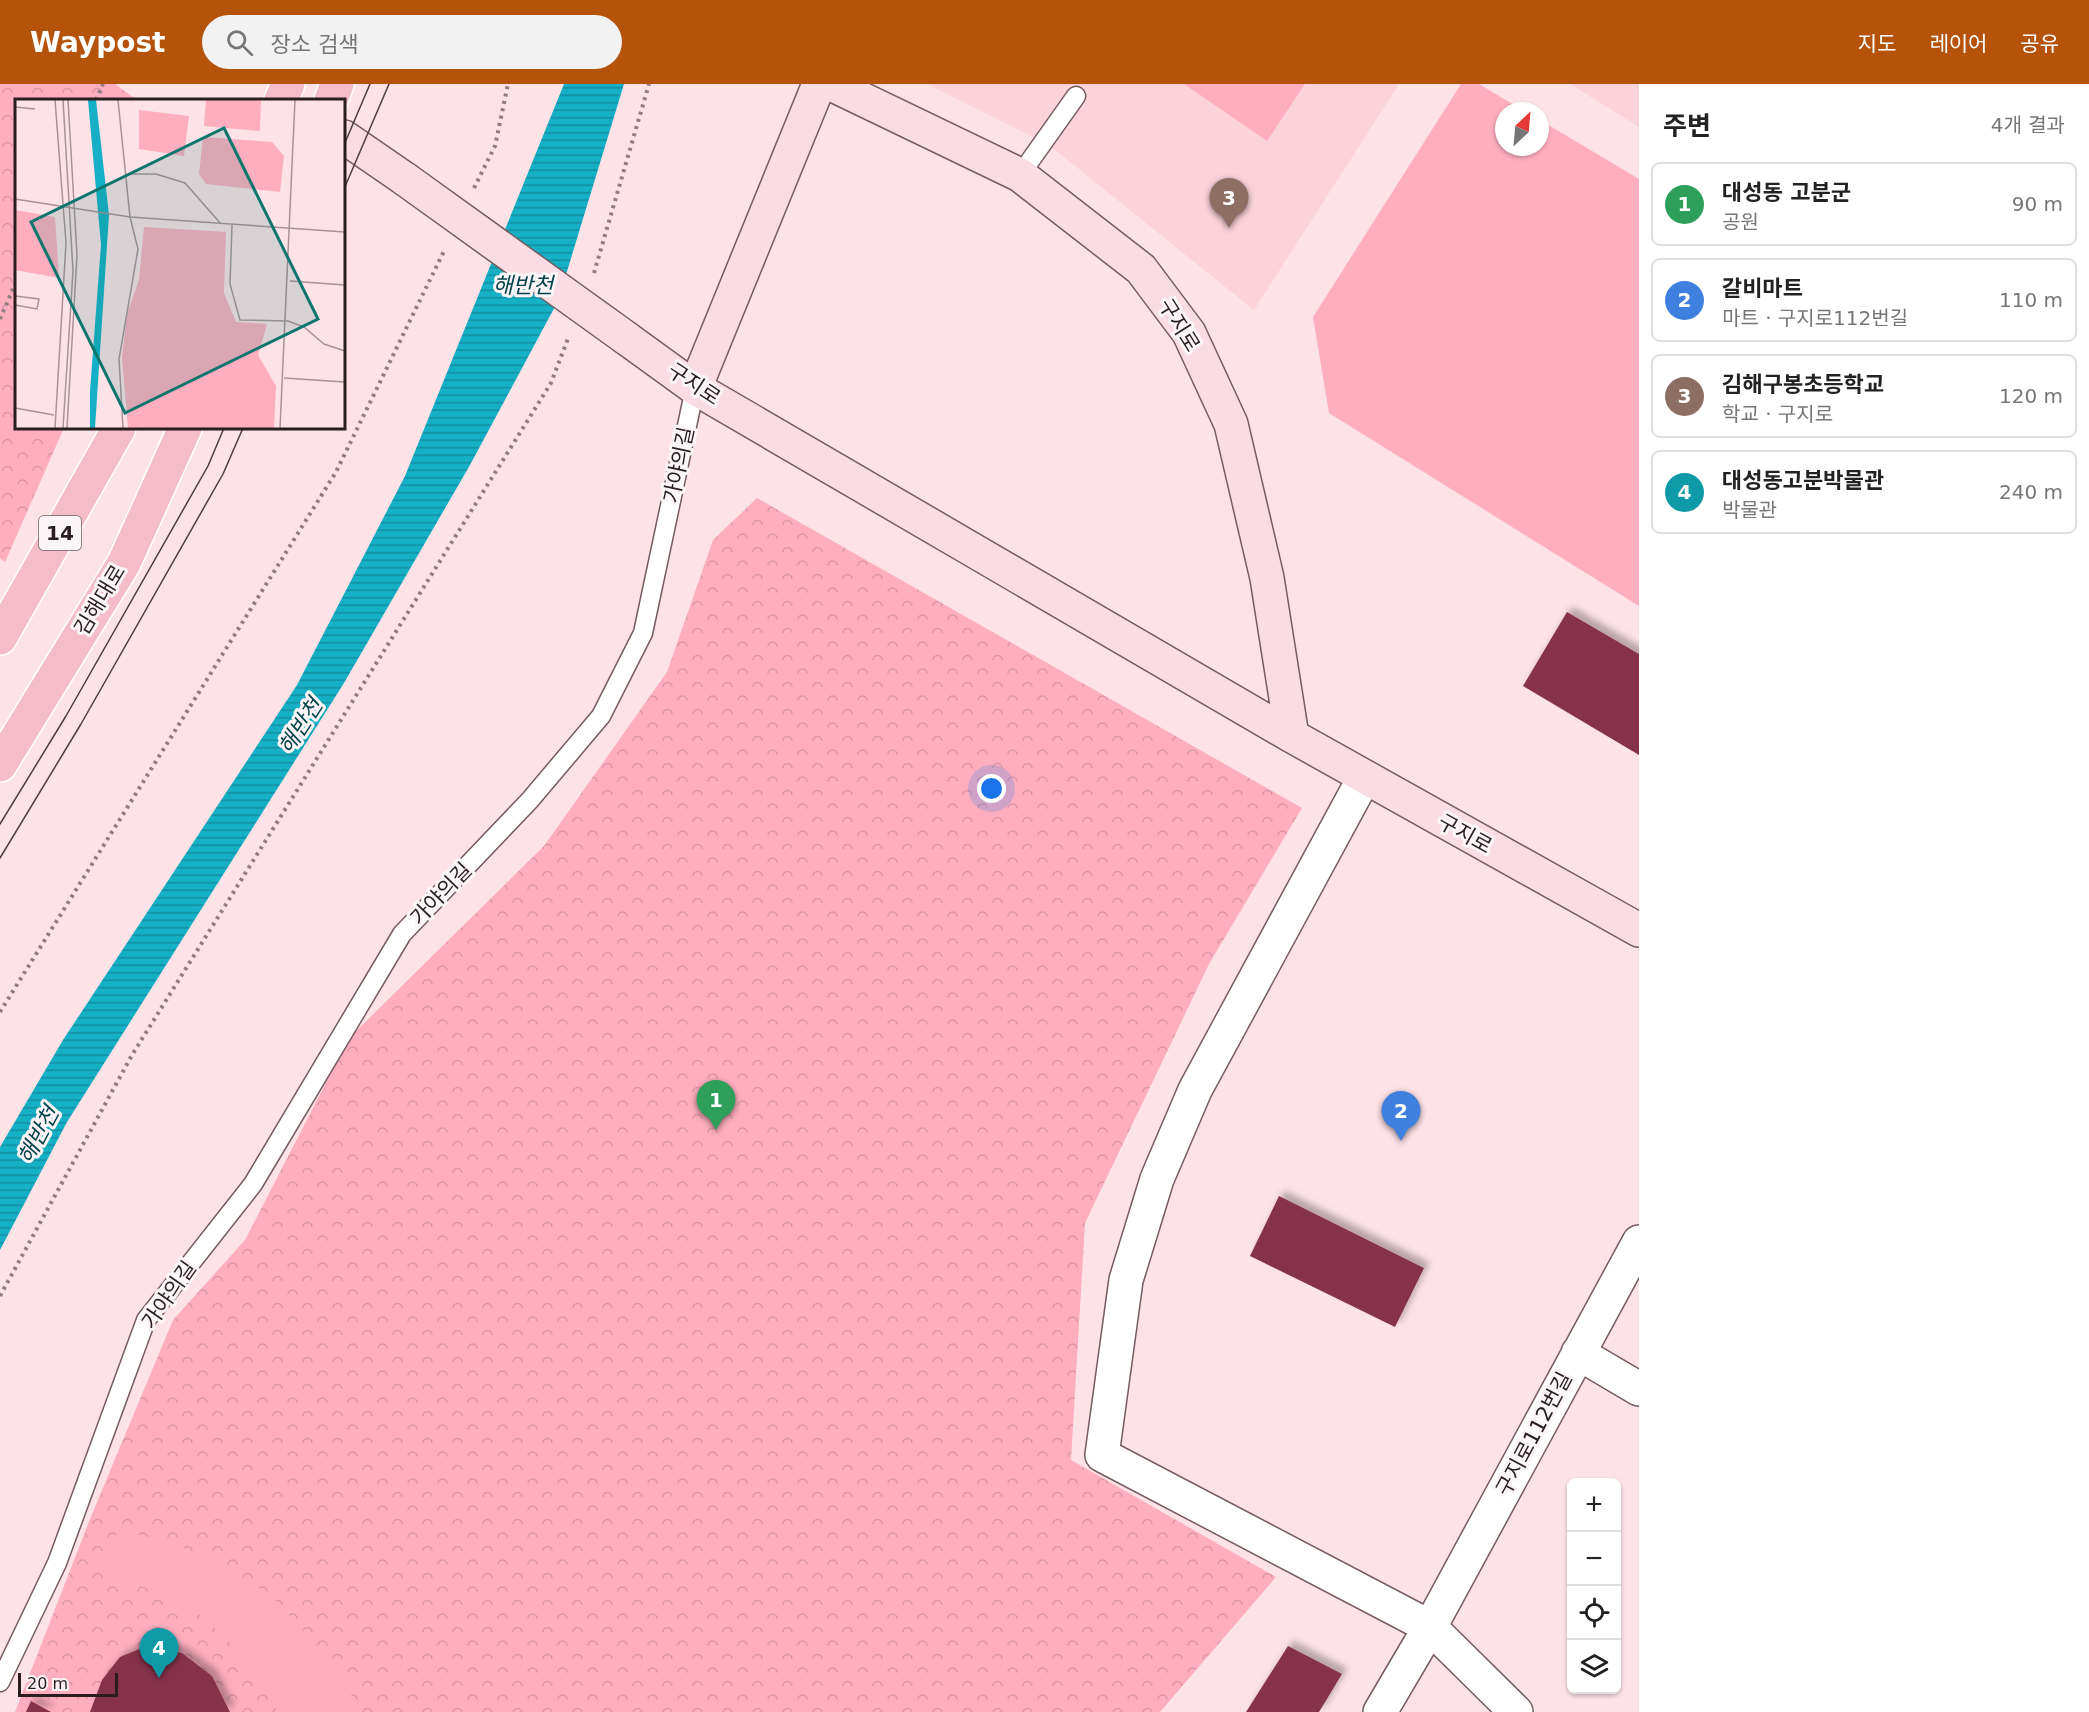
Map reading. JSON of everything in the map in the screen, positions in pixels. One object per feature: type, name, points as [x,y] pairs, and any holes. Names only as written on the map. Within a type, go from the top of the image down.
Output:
[{"type":"main road","points":[[331,99],[337,84]]},
{"type":"main road","name":"가야의길","points":[[695,388],[819,84]]},
{"type":"main road","name":"구지로","points":[[831,84],[1020,175],[1142,269],[1189,333],[1231,424],[1267,578],[1292,736]]},
{"type":"main road","name":"구지로","points":[[345,137],[695,388],[1292,736],[1639,930]]},
{"type":"main road","name":"14","points":[[0,638],[118,429]]},
{"type":"main road","name":"김해대로","points":[[0,765],[124,563],[185,429]]},
{"type":"street","points":[[1364,777],[1195,1090],[1157,1179],[1126,1280],[1102,1455],[1430,1627],[1516,1712]]},
{"type":"street","name":"구지로112번길","points":[[1380,1712],[1430,1627],[1639,1242]]},
{"type":"street","points":[[1578,1353],[1639,1389]]},
{"type":"lane","points":[[1020,175],[1076,96]]},
{"type":"lane","name":"가야의길","points":[[0,1682],[57,1563],[146,1320],[253,1184],[402,934],[530,800],[601,716],[643,633],[695,388]]},
{"type":"path","points":[[96,99],[103,84]]},
{"type":"path","points":[[469,199],[495,146],[508,84]]},
{"type":"path","points":[[592,278],[649,84]]},
{"type":"path","points":[[0,1012],[336,472],[449,241]]},
{"type":"path","points":[[0,319],[15,284]]},
{"type":"path","points":[[0,1296],[132,1055],[550,383],[571,331]]},
{"type":"shaded area","points":[[927,84],[1399,84],[1254,310],[1049,145]]},
{"type":"shaded area","points":[[1570,84],[1639,84],[1639,127]]},
{"type":"green space","points":[[0,84],[115,84],[136,99],[15,99],[15,429],[64,429],[5,562],[0,558]]},
{"type":"green space","points":[[1184,84],[1305,84],[1267,141]]},
{"type":"green space","points":[[1461,84],[1479,84],[1509,102],[1495,102],[1495,156],[1549,156],[1549,125],[1639,179],[1639,606],[1329,413],[1313,317]]},
{"type":"green space","points":[[757,498],[1302,808],[1209,964],[1085,1223],[1071,1460],[1276,1577],[1160,1712],[15,1712],[90,1519],[173,1320],[245,1240],[349,1038],[544,846],[667,672],[713,540]]},
{"type":"green space","points":[[118,1531],[167,1541],[229,1568],[272,1597],[316,1644],[344,1682],[361,1712],[277,1712],[269,1694],[228,1640],[195,1611],[164,1594],[98,1571]]},
{"type":"water","name":"해반천","points":[[564,84],[624,84],[558,301],[470,465],[344,683],[67,1122],[0,1250],[0,1147],[63,1040],[297,685],[405,476]]},
{"type":"building","points":[[1567,612],[1639,654],[1639,755],[1523,686]]},
{"type":"building","points":[[1279,1196],[1424,1268],[1395,1327],[1250,1256]]},
{"type":"building","points":[[147,1646],[182,1653],[212,1676],[230,1712],[90,1712],[102,1680],[120,1657]]},
{"type":"building","points":[[1288,1646],[1342,1674],[1319,1712],[1246,1712]]},
{"type":"building","points":[[31,1701],[51,1712],[26,1712]]},
{"type":"tram line","points":[[345,143],[370,84]]},
{"type":"tram line","points":[[345,187],[389,84]]},
{"type":"tram line","points":[[0,824],[66,716],[208,466],[224,429]]},
{"type":"tram line","points":[[0,858],[81,724],[223,474],[243,429]]},
{"type":"place","name":"김해구봉초등학교","points":[[1229,228]]},
{"type":"place","name":"대성동 고분군","points":[[716,1130]]},
{"type":"place","name":"갈비마트","points":[[1401,1141]]},
{"type":"place","name":"대성동고분박물관","points":[[159,1678]]}]
